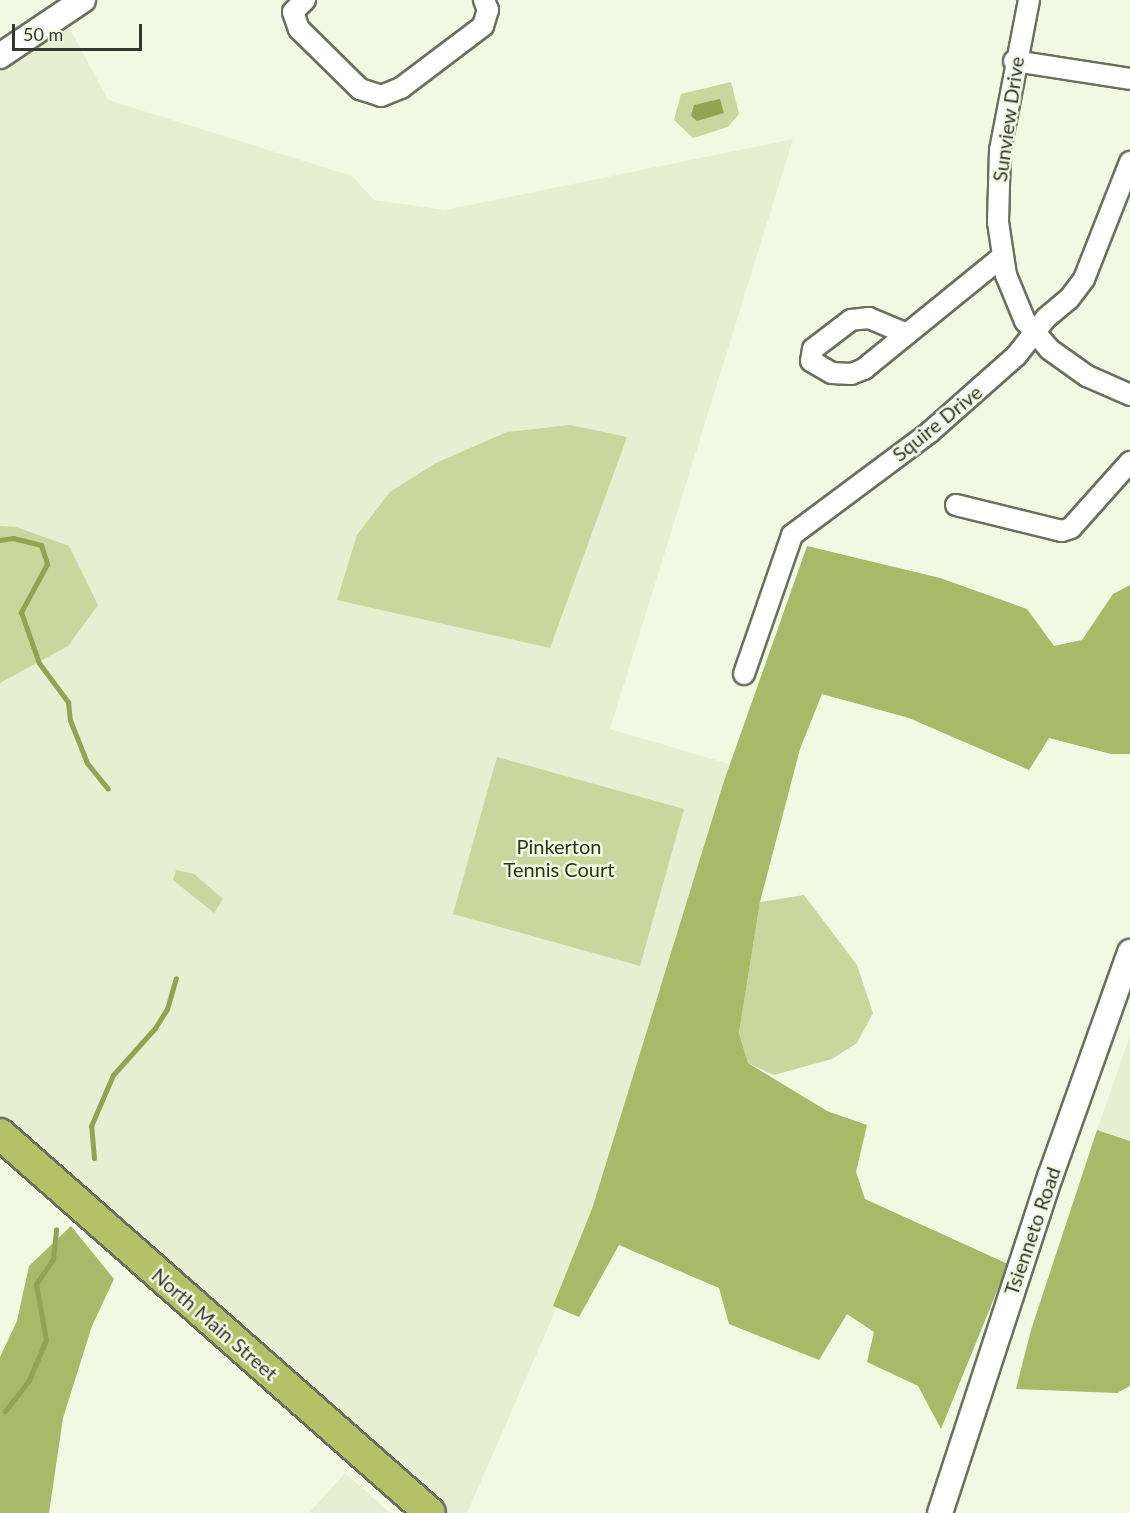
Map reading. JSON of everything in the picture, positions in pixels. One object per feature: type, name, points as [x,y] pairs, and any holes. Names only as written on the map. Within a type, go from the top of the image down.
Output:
[{"type":"main road","name":"North Main Street","points":[[0,1134],[430,1513]]},
{"type":"street","points":[[0,56],[83,0]]},
{"type":"street","points":[[305,0],[293,12],[299,29],[360,89],[375,96],[401,88],[483,26],[488,16],[484,0]]},
{"type":"street","name":"Sunview Drive","points":[[1029,0],[1014,61],[1000,150],[998,222],[1003,256],[1013,295],[1034,334],[1065,363],[1130,394]]},
{"type":"street","points":[[1014,61],[1130,79]]},
{"type":"street","name":"Squire Drive","points":[[744,674],[786,545],[799,526],[930,432],[1016,356],[1084,279],[1130,162]]},
{"type":"street","points":[[907,334],[1003,256]]},
{"type":"street","points":[[956,506],[1062,531],[1071,528],[1130,462]]},
{"type":"street","name":"Tsienneto Road","points":[[940,1513],[1047,1188],[1130,952]]},
{"type":"shaded area","points":[[62,14],[108,100],[352,176],[374,200],[445,210],[793,139],[610,729],[787,781],[467,1513],[430,1513],[0,1134],[0,56]]},
{"type":"shaded area","points":[[720,99],[724,113],[697,121],[691,116],[694,105]]},
{"type":"shaded area","points":[[807,546],[940,578],[1027,609],[1054,646],[1082,640],[1113,594],[1130,585],[1130,754],[1111,754],[1049,738],[1029,770],[909,718],[822,694],[800,749],[760,902],[739,1033],[748,1063],[827,1111],[867,1125],[856,1172],[865,1199],[1008,1264],[941,1429],[918,1386],[867,1362],[874,1332],[847,1314],[819,1360],[729,1324],[719,1288],[619,1245],[579,1317],[553,1306],[592,1209],[724,781]]},
{"type":"shaded area","points":[[1130,1036],[1130,1140],[1097,1130]]},
{"type":"shaded area","points":[[1097,1130],[1130,1141],[1130,1386],[1117,1393],[1016,1389],[1031,1330]]},
{"type":"shaded area","points":[[71,1226],[114,1279],[92,1326],[63,1418],[49,1513],[0,1513],[0,1357],[17,1321],[29,1266]]},
{"type":"shaded area","points":[[345,1473],[390,1513],[309,1513]]},
{"type":"green space","points":[[731,82],[739,114],[728,127],[693,138],[674,120],[681,94]]},
{"type":"green space","points":[[570,425],[627,437],[550,648],[337,600],[357,535],[390,492],[436,463],[507,432]]},
{"type":"green space","points":[[0,526],[16,527],[69,546],[98,605],[68,646],[0,683]]},
{"type":"green space","name":"Pinkerton Tennis Court","points":[[497,757],[684,809],[640,966],[453,914]]},
{"type":"green space","points":[[176,870],[194,874],[223,899],[214,913],[173,880]]},
{"type":"green space","points":[[804,895],[857,965],[873,1013],[857,1043],[832,1059],[774,1075],[748,1063],[739,1033],[760,902]]},
{"type":"waterway","points":[[0,540],[13,538],[41,545],[47,564],[21,612],[39,663],[68,702],[70,720],[87,763],[108,789]]},
{"type":"waterway","points":[[94,1158],[91,1126],[113,1075],[155,1028],[167,1009],[176,978]]},
{"type":"waterway","points":[[5,1411],[29,1380],[46,1340],[36,1284],[53,1259],[56,1229]]}]
